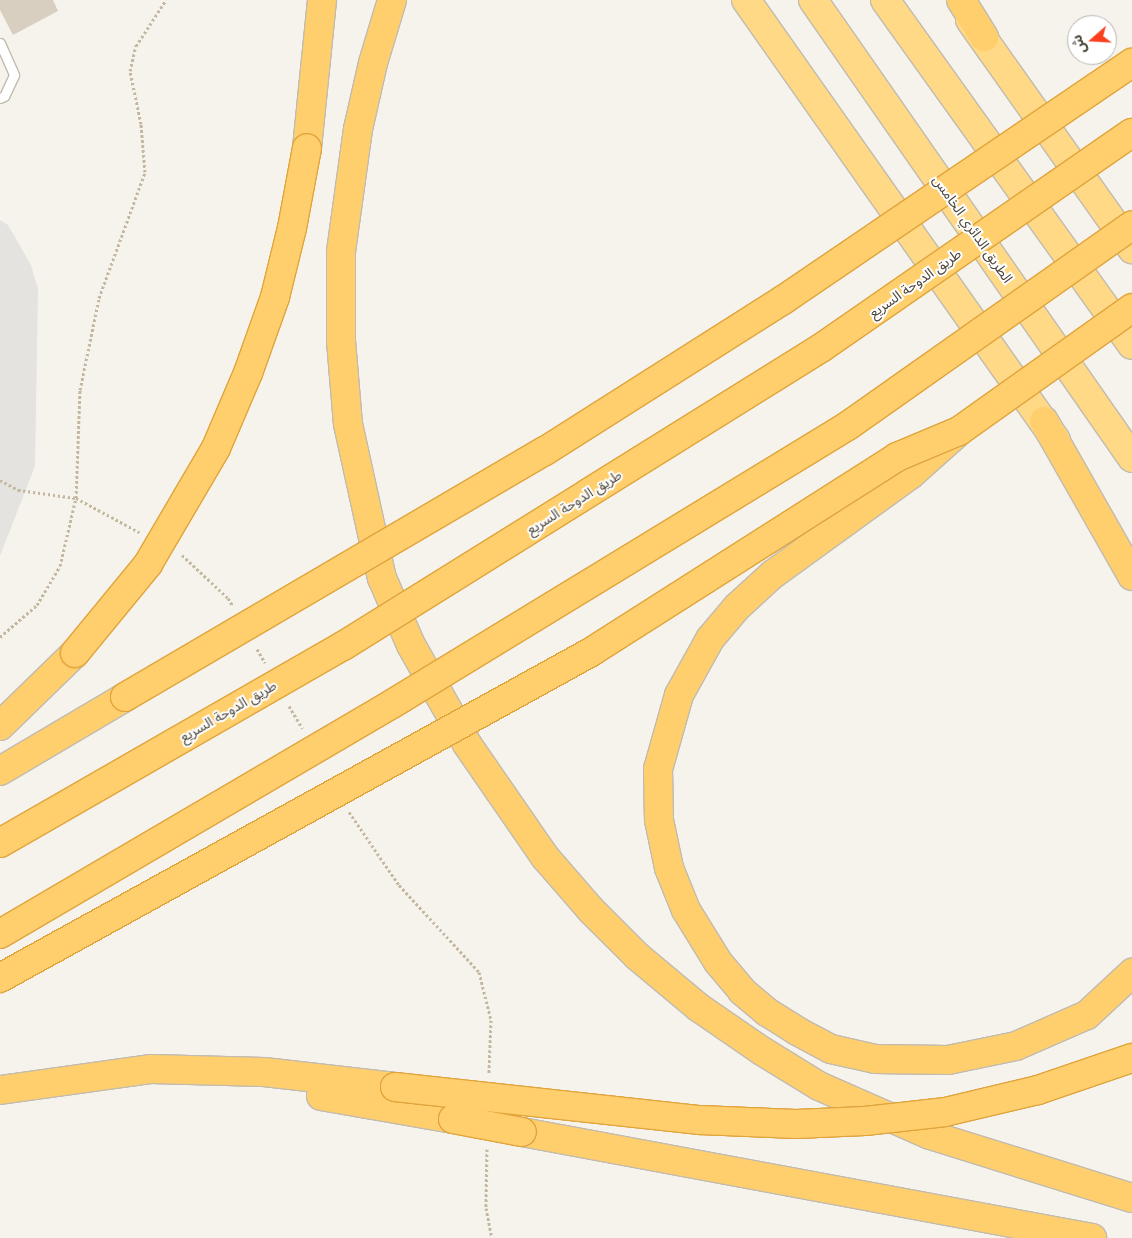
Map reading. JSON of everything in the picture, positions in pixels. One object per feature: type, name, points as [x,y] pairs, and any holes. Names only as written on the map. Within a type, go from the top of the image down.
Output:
[{"type":"highway","points":[[0,726],[75,653],[148,564],[216,448],[248,373],[275,297],[292,228],[307,148],[322,0]]},
{"type":"highway","points":[[392,0],[373,63],[358,129],[341,252],[341,340],[348,424],[382,578],[410,645],[467,744],[545,857],[590,910],[637,956],[698,1007],[762,1051],[819,1086],[930,1135],[1132,1198]]},
{"type":"highway","points":[[746,0],[1044,421],[1132,558]]},
{"type":"highway","name":"الطريق الدائري الخامس","points":[[813,0],[1132,458]]},
{"type":"highway","points":[[885,0],[1132,345]]},
{"type":"highway","points":[[954,0],[984,37]]},
{"type":"highway","points":[[961,0],[984,37],[1132,249]]},
{"type":"highway","points":[[0,771],[545,451],[783,300],[1132,64]]},
{"type":"highway","name":"طريق الدوحة السريع","points":[[0,843],[343,646],[796,364],[1132,133]]},
{"type":"highway","points":[[0,934],[392,704],[840,430],[1132,225]]},
{"type":"highway","points":[[1132,308],[959,431],[910,474],[774,574],[737,606],[710,639],[679,695],[658,769],[659,820],[669,868],[683,902],[718,962],[767,1012],[831,1049],[875,1059],[911,1062],[983,1055],[1053,1032],[1087,1015],[1132,973]]},
{"type":"highway","points":[[1044,421],[1132,576]]},
{"type":"highway","points":[[0,978],[583,657],[897,457],[959,431]]},
{"type":"highway","points":[[0,1090],[152,1069],[264,1072],[700,1120],[796,1124],[865,1121],[945,1112],[1029,1093],[1132,1058]]},
{"type":"highway","points":[[83,1080],[262,1086],[452,1119],[1092,1238]]},
{"type":"lane","points":[[0,43],[14,75],[4,96],[0,98]]},
{"type":"path","points":[[0,637],[37,605],[60,566],[76,498],[82,381],[99,298],[144,172],[141,124],[130,71],[136,46],[166,0]]},
{"type":"path","points":[[0,480],[18,490],[76,498],[144,535]]},
{"type":"path","points":[[178,553],[228,598],[238,615]]},
{"type":"path","points":[[252,641],[267,666]]},
{"type":"path","points":[[286,700],[305,734]]},
{"type":"path","points":[[344,802],[399,885],[479,972],[491,1020],[489,1078]]},
{"type":"path","points":[[488,1143],[486,1208],[492,1238]]},
{"type":"shaded area","points":[[0,220],[8,225],[31,265],[38,289],[35,466],[0,556]]},
{"type":"building","points":[[0,0],[53,0],[58,11],[13,35],[0,10]]}]
